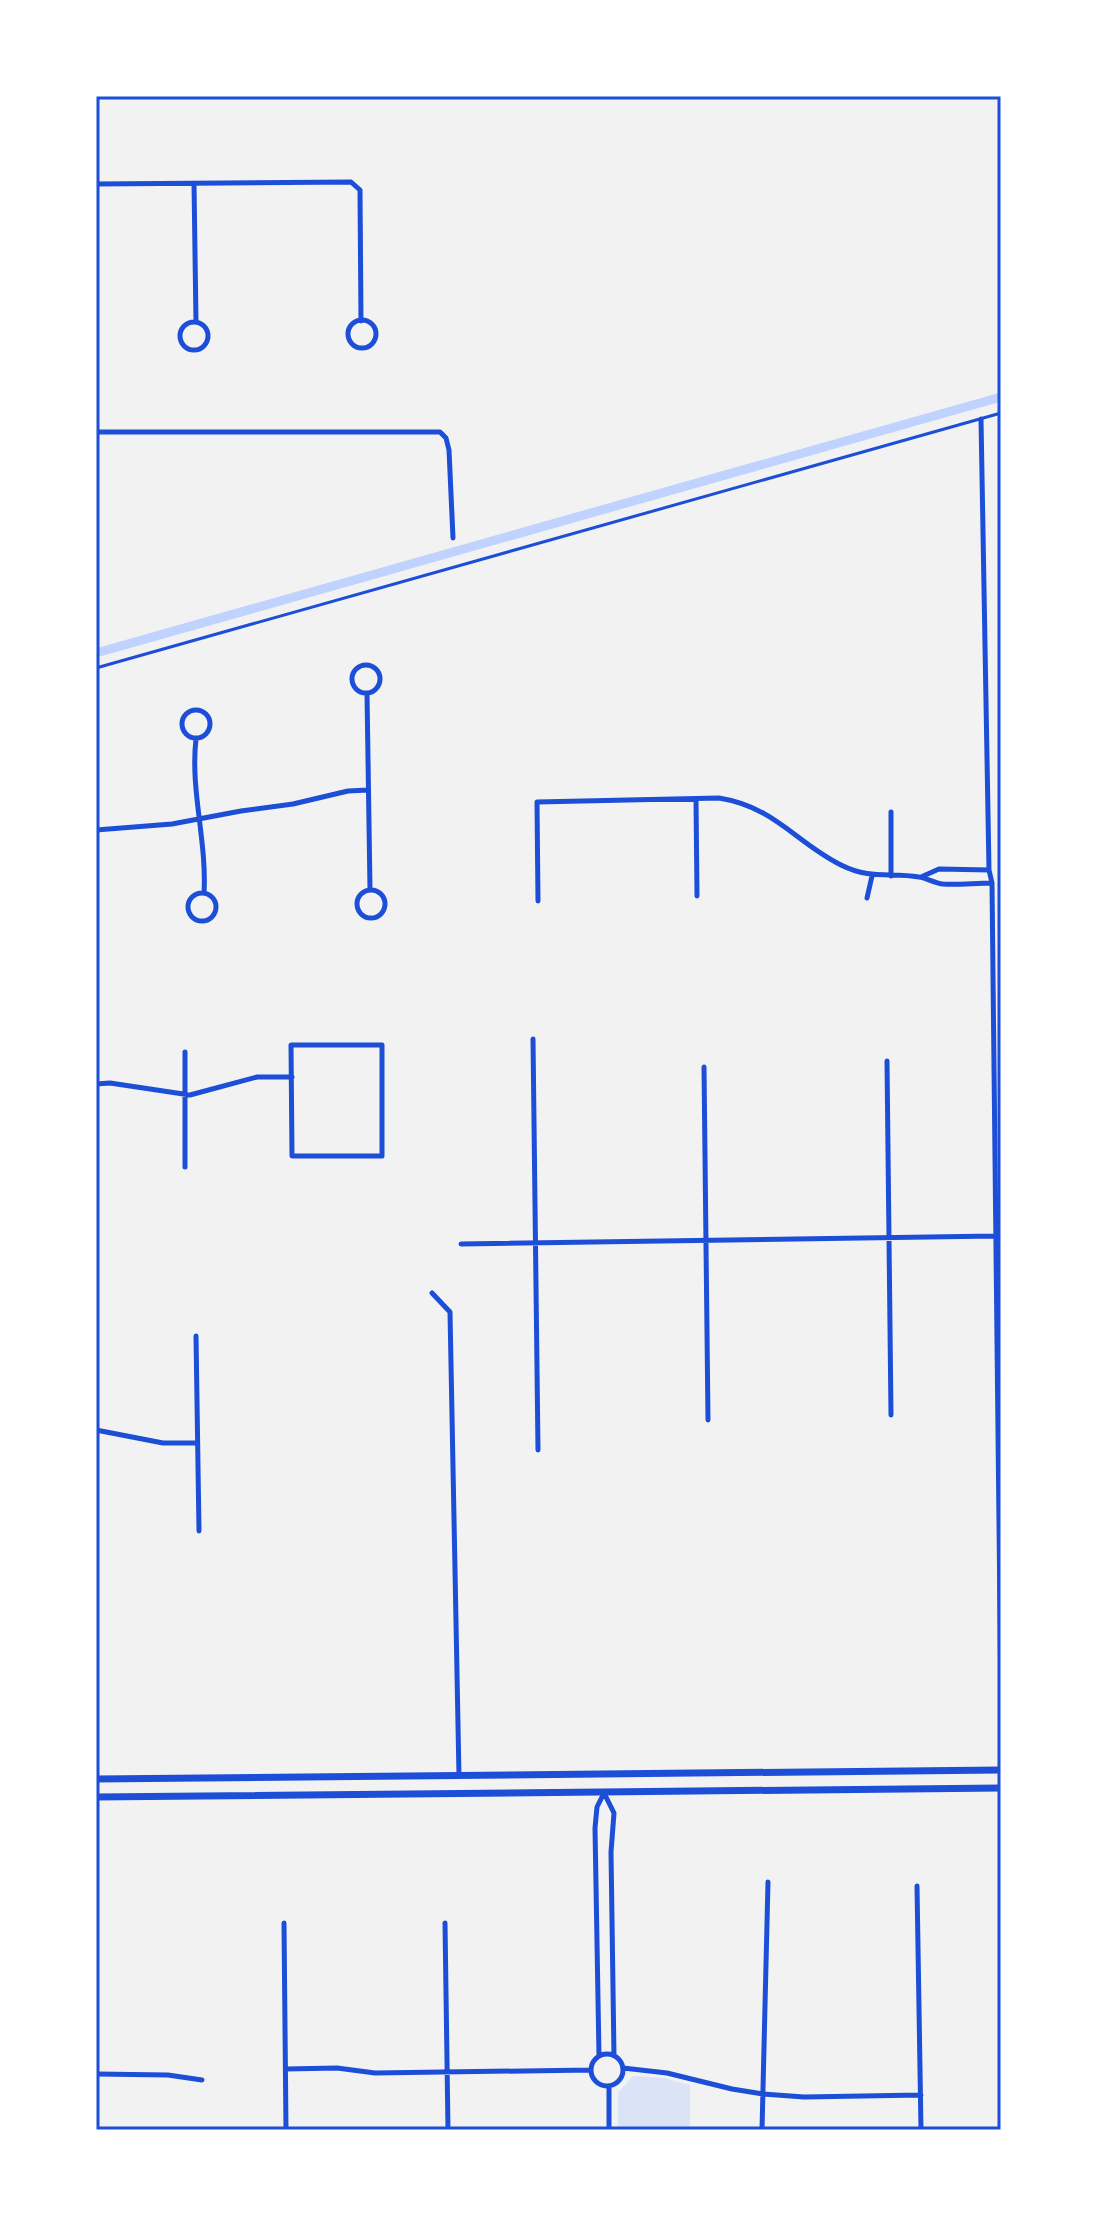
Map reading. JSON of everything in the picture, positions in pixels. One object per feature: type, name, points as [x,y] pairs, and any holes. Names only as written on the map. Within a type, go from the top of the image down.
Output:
[{"type":"main road","points":[[96,1779],[1001,1770]]},
{"type":"main road","points":[[704,1773],[704,1791]]},
{"type":"main road","points":[[728,1773],[728,1791]]},
{"type":"main road","points":[[657,1774],[657,1792]]},
{"type":"main road","points":[[578,1775],[578,1793]]},
{"type":"main road","points":[[604,1775],[604,1793]]},
{"type":"main road","points":[[430,1776],[430,1795]]},
{"type":"main road","points":[[459,1776],[460,1794]]},
{"type":"main road","points":[[259,1777],[260,1796]]},
{"type":"main road","points":[[138,1778],[138,1797]]},
{"type":"main road","points":[[96,1797],[1001,1788]]},
{"type":"street","points":[[96,184],[351,182],[360,190],[361,321]]},
{"type":"street","points":[[194,183],[196,322]]},
{"type":"street","points":[[361,321],[371,324],[375,333],[373,342],[361,348],[350,342],[348,333],[351,325],[361,321]]},
{"type":"street","points":[[196,322],[207,330],[208,339],[203,347],[194,350],[183,344],[181,335],[187,324],[196,322]]},
{"type":"street","points":[[981,419],[989,870],[992,883],[998,1155],[995,1236],[1001,1705]]},
{"type":"street","points":[[96,432],[440,432],[446,438],[449,450],[453,538]]},
{"type":"street","points":[[366,664],[378,670],[381,679],[377,688],[367,693],[356,689],[352,680],[357,667],[366,664]]},
{"type":"street","points":[[367,693],[370,889]]},
{"type":"street","points":[[196,710],[208,716],[211,725],[207,734],[196,739],[186,734],[182,725],[187,713],[196,710]]},
{"type":"street","points":[[196,739],[195,778],[205,862],[204,893]]},
{"type":"street","points":[[96,830],[151,827],[368,790]]},
{"type":"street","points":[[538,901],[537,802],[719,798],[736,801],[768,815],[844,867],[872,876],[920,877],[940,884],[992,883]]},
{"type":"street","points":[[696,799],[697,896]]},
{"type":"street","points":[[891,812],[891,876]]},
{"type":"street","points":[[920,877],[939,869],[989,870]]},
{"type":"street","points":[[867,898],[872,876]]},
{"type":"street","points":[[370,889],[379,892],[385,899],[382,913],[373,918],[360,913],[356,905],[359,896],[370,889]]},
{"type":"street","points":[[204,893],[214,898],[217,908],[213,916],[200,921],[189,913],[188,903],[193,896],[204,893]]},
{"type":"street","points":[[992,944],[1001,944]]},
{"type":"street","points":[[533,1039],[538,1450]]},
{"type":"street","points":[[291,1045],[382,1045],[382,1156],[292,1156],[292,1077],[291,1045]]},
{"type":"street","points":[[185,1052],[185,1167]]},
{"type":"street","points":[[887,1061],[891,1415]]},
{"type":"street","points":[[704,1067],[708,1420]]},
{"type":"street","points":[[96,1084],[110,1083],[190,1095],[257,1077],[292,1077]]},
{"type":"street","points":[[461,1244],[995,1236]]},
{"type":"street","points":[[432,1293],[450,1312],[459,1776]]},
{"type":"street","points":[[196,1336],[199,1531]]},
{"type":"street","points":[[96,1430],[163,1443],[196,1443]]},
{"type":"street","points":[[599,2056],[595,1828],[597,1807],[604,1793]]},
{"type":"street","points":[[604,1793],[614,1813],[611,1852],[614,2056]]},
{"type":"street","points":[[762,2130],[768,1882]]},
{"type":"street","points":[[917,1886],[921,2130]]},
{"type":"street","points":[[284,1923],[286,2130]]},
{"type":"street","points":[[445,1923],[448,2130]]},
{"type":"street","points":[[608,2054],[614,2056],[623,2068],[621,2077],[609,2086],[598,2084],[590,2070],[594,2060],[608,2054]]},
{"type":"street","points":[[286,2069],[337,2068],[375,2073],[590,2070]]},
{"type":"street","points":[[623,2068],[667,2073],[763,2094],[804,2097],[921,2095]]},
{"type":"street","points":[[96,2074],[168,2075],[202,2080]]},
{"type":"street","points":[[609,2086],[609,2130]]},
{"type":"lane","points":[[96,668],[1001,413]]},
{"type":"shaded area","points":[[633,2076],[664,2078],[690,2085],[690,2130],[618,2130],[618,2093]]},
{"type":"waterway","points":[[96,653],[1001,397]]}]
